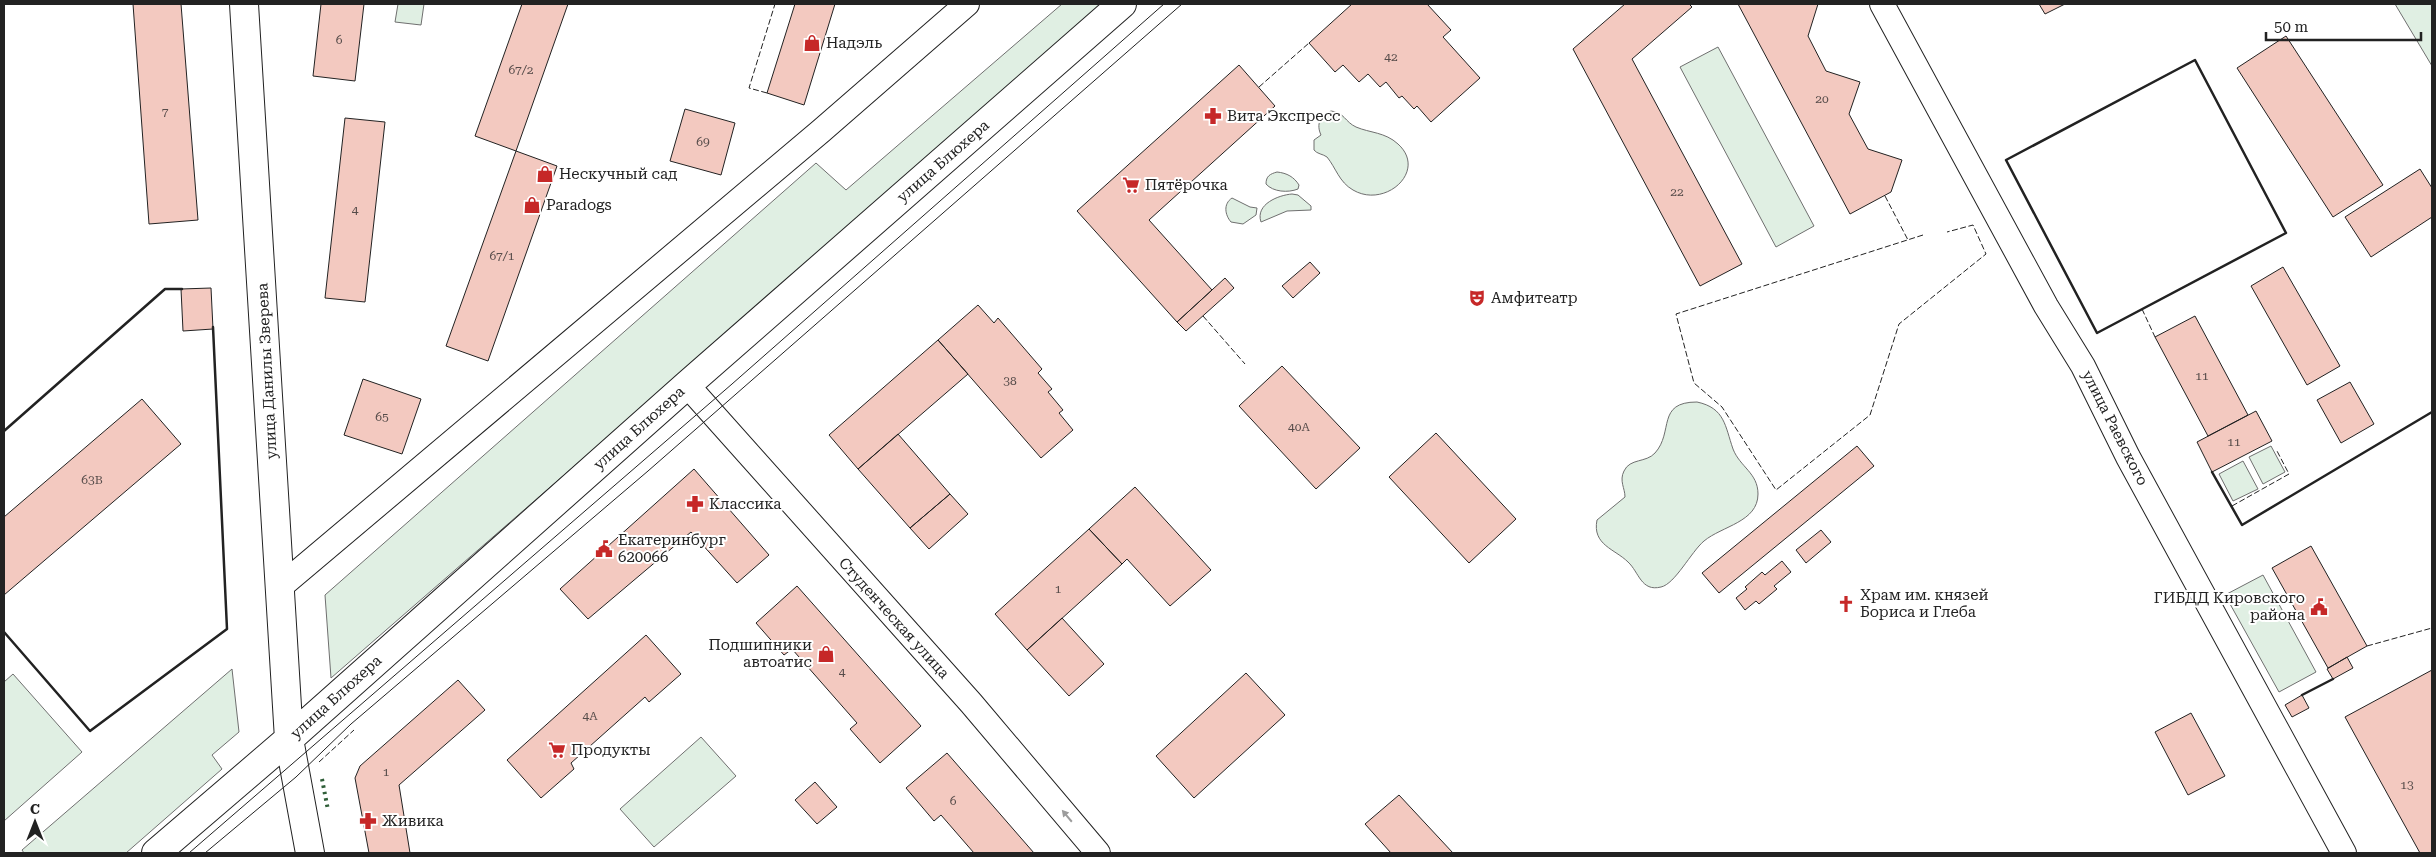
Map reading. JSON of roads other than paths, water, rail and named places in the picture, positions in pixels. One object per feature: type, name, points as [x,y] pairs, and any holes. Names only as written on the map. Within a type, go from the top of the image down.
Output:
[{"type":"main road","name":"улица Данилы Зверева","points":[[244,4],[289,739],[310,853]]},
{"type":"main road","name":"улица Блюхера","points":[[156,853],[289,739],[687,385],[1122,4]]},
{"type":"street","points":[[280,588],[821,131],[967,4]]},
{"type":"street","name":"улица Раевского","points":[[1882,4],[2046,306],[2083,366],[2128,457],[2344,853]]},
{"type":"street","name":"Студенческая улица","points":[[687,385],[971,703],[1098,853]]},
{"type":"tram line","points":[[189,853],[732,384],[1164,4]]},
{"type":"tram line","points":[[205,853],[296,777],[351,724],[648,471],[1182,4]]},
{"type":"place","name":"Надэль","points":[[812,43]]},
{"type":"place","name":"Вита Экспресс","points":[[1213,116]]},
{"type":"place","name":"Нескучный сад","points":[[545,174]]},
{"type":"place","name":"Пятёрочка","points":[[1131,185]]},
{"type":"place","name":"Paradogs","points":[[532,205]]},
{"type":"place","name":"Амфитеатр","points":[[1477,298]]},
{"type":"place","name":"Классика","points":[[695,504]]},
{"type":"place","name":"Екатеринбург 620066","points":[[604,549]]},
{"type":"place","name":"Храм им. князей Бориса и Глеба","points":[[1846,604]]},
{"type":"place","name":"ГИБДД Кировского района","points":[[2319,607]]},
{"type":"place","name":"Подшипники автоатис","points":[[826,654]]},
{"type":"place","name":"Продукты","points":[[557,750]]},
{"type":"place","name":"Живика","points":[[368,821]]}]
